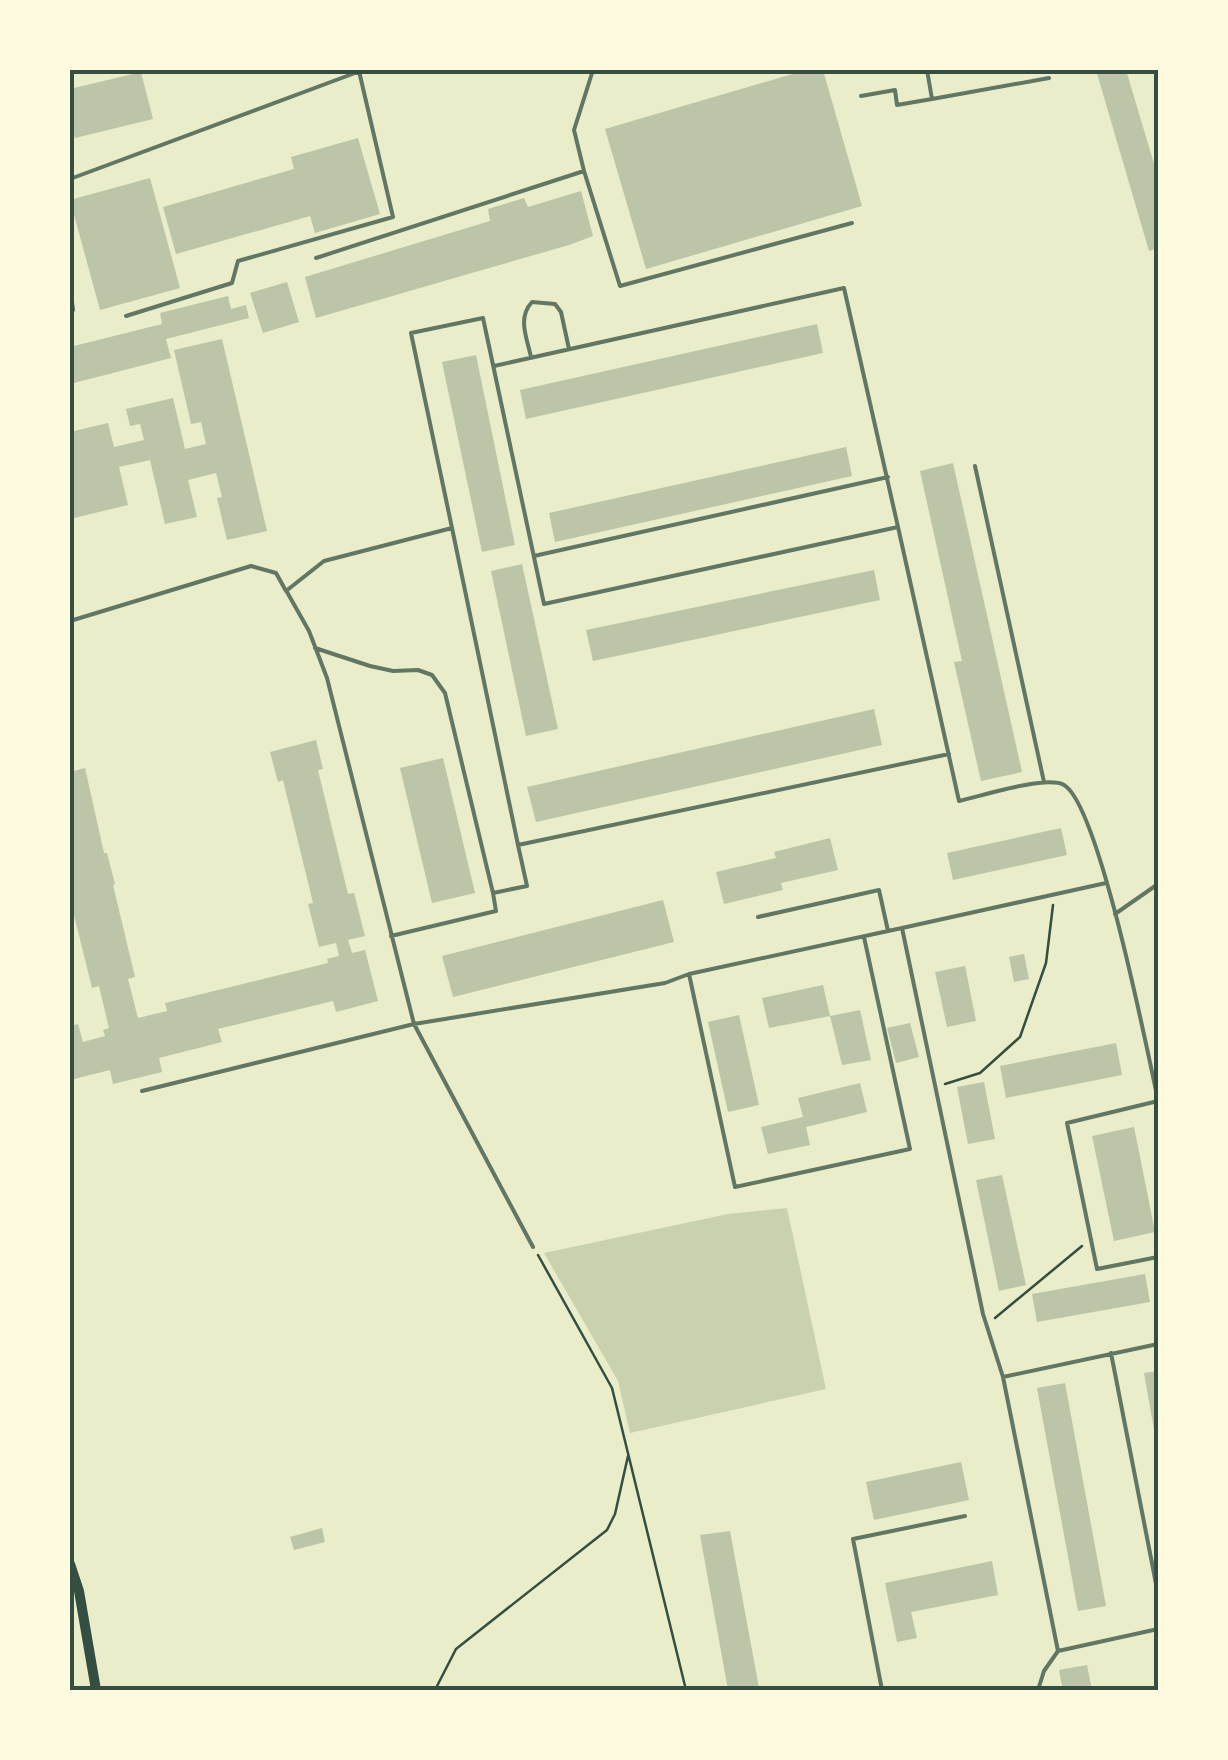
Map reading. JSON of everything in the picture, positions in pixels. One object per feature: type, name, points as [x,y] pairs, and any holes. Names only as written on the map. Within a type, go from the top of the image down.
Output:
[{"type":"main road","points":[[70,1564],[96,1690]]},
{"type":"lane","points":[[593,70],[574,130],[620,286],[852,223]]},
{"type":"lane","points":[[927,70],[932,99]]},
{"type":"lane","points":[[70,179],[361,71],[393,217],[238,261],[232,283],[126,316]]},
{"type":"lane","points":[[862,96],[894,90],[897,105],[1050,78]]},
{"type":"lane","points":[[316,258],[584,171]]},
{"type":"lane","points":[[70,286],[73,310]]},
{"type":"lane","points":[[494,366],[844,288],[959,801],[1044,782],[1062,783],[1075,795],[1086,817],[1116,914],[1158,1100],[1067,1123],[1097,1270],[1158,1257]]},
{"type":"lane","points":[[531,358],[523,321],[532,302],[555,304],[561,312],[570,349]]},
{"type":"lane","points":[[493,893],[527,886],[411,333],[484,318],[544,604],[898,526]]},
{"type":"lane","points":[[975,466],[1044,782]]},
{"type":"lane","points":[[534,556],[888,477]]},
{"type":"lane","points":[[286,591],[324,561],[452,528]]},
{"type":"lane","points":[[70,620],[252,566],[276,574],[328,678],[414,1024],[534,1247]]},
{"type":"lane","points":[[316,648],[370,666],[418,670],[432,675],[445,693],[496,911],[391,936]]},
{"type":"lane","points":[[518,845],[949,754]]},
{"type":"lane","points":[[142,1091],[414,1024],[665,983],[689,974],[1106,882]]},
{"type":"lane","points":[[1116,914],[1158,884]]},
{"type":"lane","points":[[758,917],[879,890],[888,931]]},
{"type":"lane","points":[[902,928],[986,1324],[1003,1377],[1058,1650]]},
{"type":"lane","points":[[689,974],[735,1186],[910,1149],[864,936]]},
{"type":"lane","points":[[1003,1377],[1158,1344]]},
{"type":"lane","points":[[1110,1353],[1158,1594]]},
{"type":"lane","points":[[882,1690],[853,1538],[965,1516]]},
{"type":"lane","points":[[1038,1690],[1044,1671],[1058,1650],[1158,1629]]},
{"type":"path","points":[[935,1086],[980,1073],[1020,1038],[1046,963],[1054,894]]},
{"type":"path","points":[[986,1324],[1090,1239]]},
{"type":"path","points":[[534,1247],[612,1388],[686,1690]]},
{"type":"path","points":[[435,1690],[456,1649],[607,1530],[615,1514],[628,1455]]},
{"type":"green space","points":[[787,1208],[826,1389],[630,1433],[618,1381],[544,1253],[728,1214]]},
{"type":"building","points":[[806,70],[823,70],[862,206],[646,269],[605,129]]},
{"type":"building","points":[[1096,70],[1126,70],[1158,177],[1158,248],[1149,251]]},
{"type":"building","points":[[141,72],[153,119],[75,138],[70,119],[70,89]]},
{"type":"building","points":[[358,138],[380,214],[315,233],[310,216],[176,254],[163,207],[294,169],[291,157]]},
{"type":"building","points":[[150,178],[180,288],[100,310],[70,200]]},
{"type":"building","points":[[581,191],[593,236],[316,318],[305,277],[490,221],[488,209],[524,198],[528,207]]},
{"type":"building","points":[[287,282],[299,322],[263,333],[250,293]]},
{"type":"building","points":[[228,296],[231,309],[246,305],[249,318],[166,339],[171,358],[70,384],[70,347],[162,324],[160,313]]},
{"type":"building","points":[[817,324],[823,353],[526,419],[520,390]]},
{"type":"building","points":[[222,339],[267,531],[227,540],[217,498],[222,497],[216,473],[188,480],[197,517],[165,524],[150,460],[119,467],[128,505],[70,519],[70,432],[108,423],[114,447],[144,440],[140,424],[130,426],[126,409],[173,398],[185,449],[206,444],[201,422],[191,424],[174,350]]},
{"type":"building","points":[[476,355],[515,545],[482,552],[442,362]]},
{"type":"building","points":[[846,447],[852,476],[555,542],[549,513]]},
{"type":"building","points":[[953,463],[1022,772],[981,781],[954,662],[962,661],[920,471]]},
{"type":"building","points":[[522,564],[558,729],[526,736],[491,571]]},
{"type":"building","points":[[874,570],[880,600],[593,661],[586,630]]},
{"type":"building","points":[[874,709],[882,745],[536,822],[527,787]]},
{"type":"building","points":[[316,740],[323,769],[318,770],[348,894],[354,893],[365,936],[348,940],[352,953],[365,950],[378,1001],[336,1012],[333,1001],[218,1029],[222,1042],[159,1058],[162,1072],[113,1084],[110,1070],[70,1080],[70,1026],[78,1024],[83,1042],[105,1036],[103,1030],[109,1028],[99,986],[92,988],[70,899],[70,772],[85,768],[135,977],[128,979],[138,1018],[167,1011],[165,1003],[328,963],[327,959],[339,956],[336,943],[319,947],[308,904],[313,903],[283,780],[278,782],[270,752]]},
{"type":"building","points":[[443,758],[475,893],[432,903],[400,768]]},
{"type":"building","points":[[1061,828],[1067,855],[953,880],[947,853]]},
{"type":"building","points":[[830,838],[838,870],[781,883],[783,890],[724,904],[716,872],[776,858],[774,852]]},
{"type":"building","points":[[663,900],[674,942],[453,997],[442,956]]},
{"type":"building","points":[[1024,954],[1029,979],[1014,982],[1009,957]]},
{"type":"building","points":[[965,966],[976,1021],[947,1027],[935,972]]},
{"type":"building","points":[[823,985],[830,1016],[769,1028],[762,998]]},
{"type":"building","points":[[860,1010],[871,1060],[842,1065],[830,1016]]},
{"type":"building","points":[[739,1015],[759,1105],[728,1112],[708,1022]]},
{"type":"building","points":[[910,1023],[919,1057],[896,1063],[887,1028]]},
{"type":"building","points":[[1116,1043],[1122,1075],[1006,1098],[1000,1066]]},
{"type":"building","points":[[984,1082],[995,1139],[968,1144],[957,1087]]},
{"type":"building","points":[[860,1083],[867,1112],[806,1127],[810,1145],[768,1154],[761,1127],[803,1117],[798,1098]]},
{"type":"building","points":[[1134,1127],[1155,1232],[1114,1241],[1092,1136]]},
{"type":"building","points":[[1002,1175],[1026,1285],[999,1291],[976,1180]]},
{"type":"building","points":[[1145,1274],[1150,1302],[1037,1322],[1032,1294]]},
{"type":"building","points":[[1158,1371],[1158,1441],[1156,1441],[1144,1373]]},
{"type":"building","points":[[1065,1383],[1106,1606],[1078,1611],[1037,1388]]},
{"type":"building","points":[[961,1462],[969,1500],[874,1520],[866,1482]]},
{"type":"building","points":[[322,1528],[325,1542],[294,1550],[290,1537]]},
{"type":"building","points":[[730,1531],[759,1688],[746,1690],[728,1690],[700,1535]]},
{"type":"building","points":[[992,1561],[998,1595],[911,1612],[917,1638],[897,1642],[885,1583]]},
{"type":"building","points":[[1087,1665],[1092,1690],[1063,1690],[1059,1670]]}]
